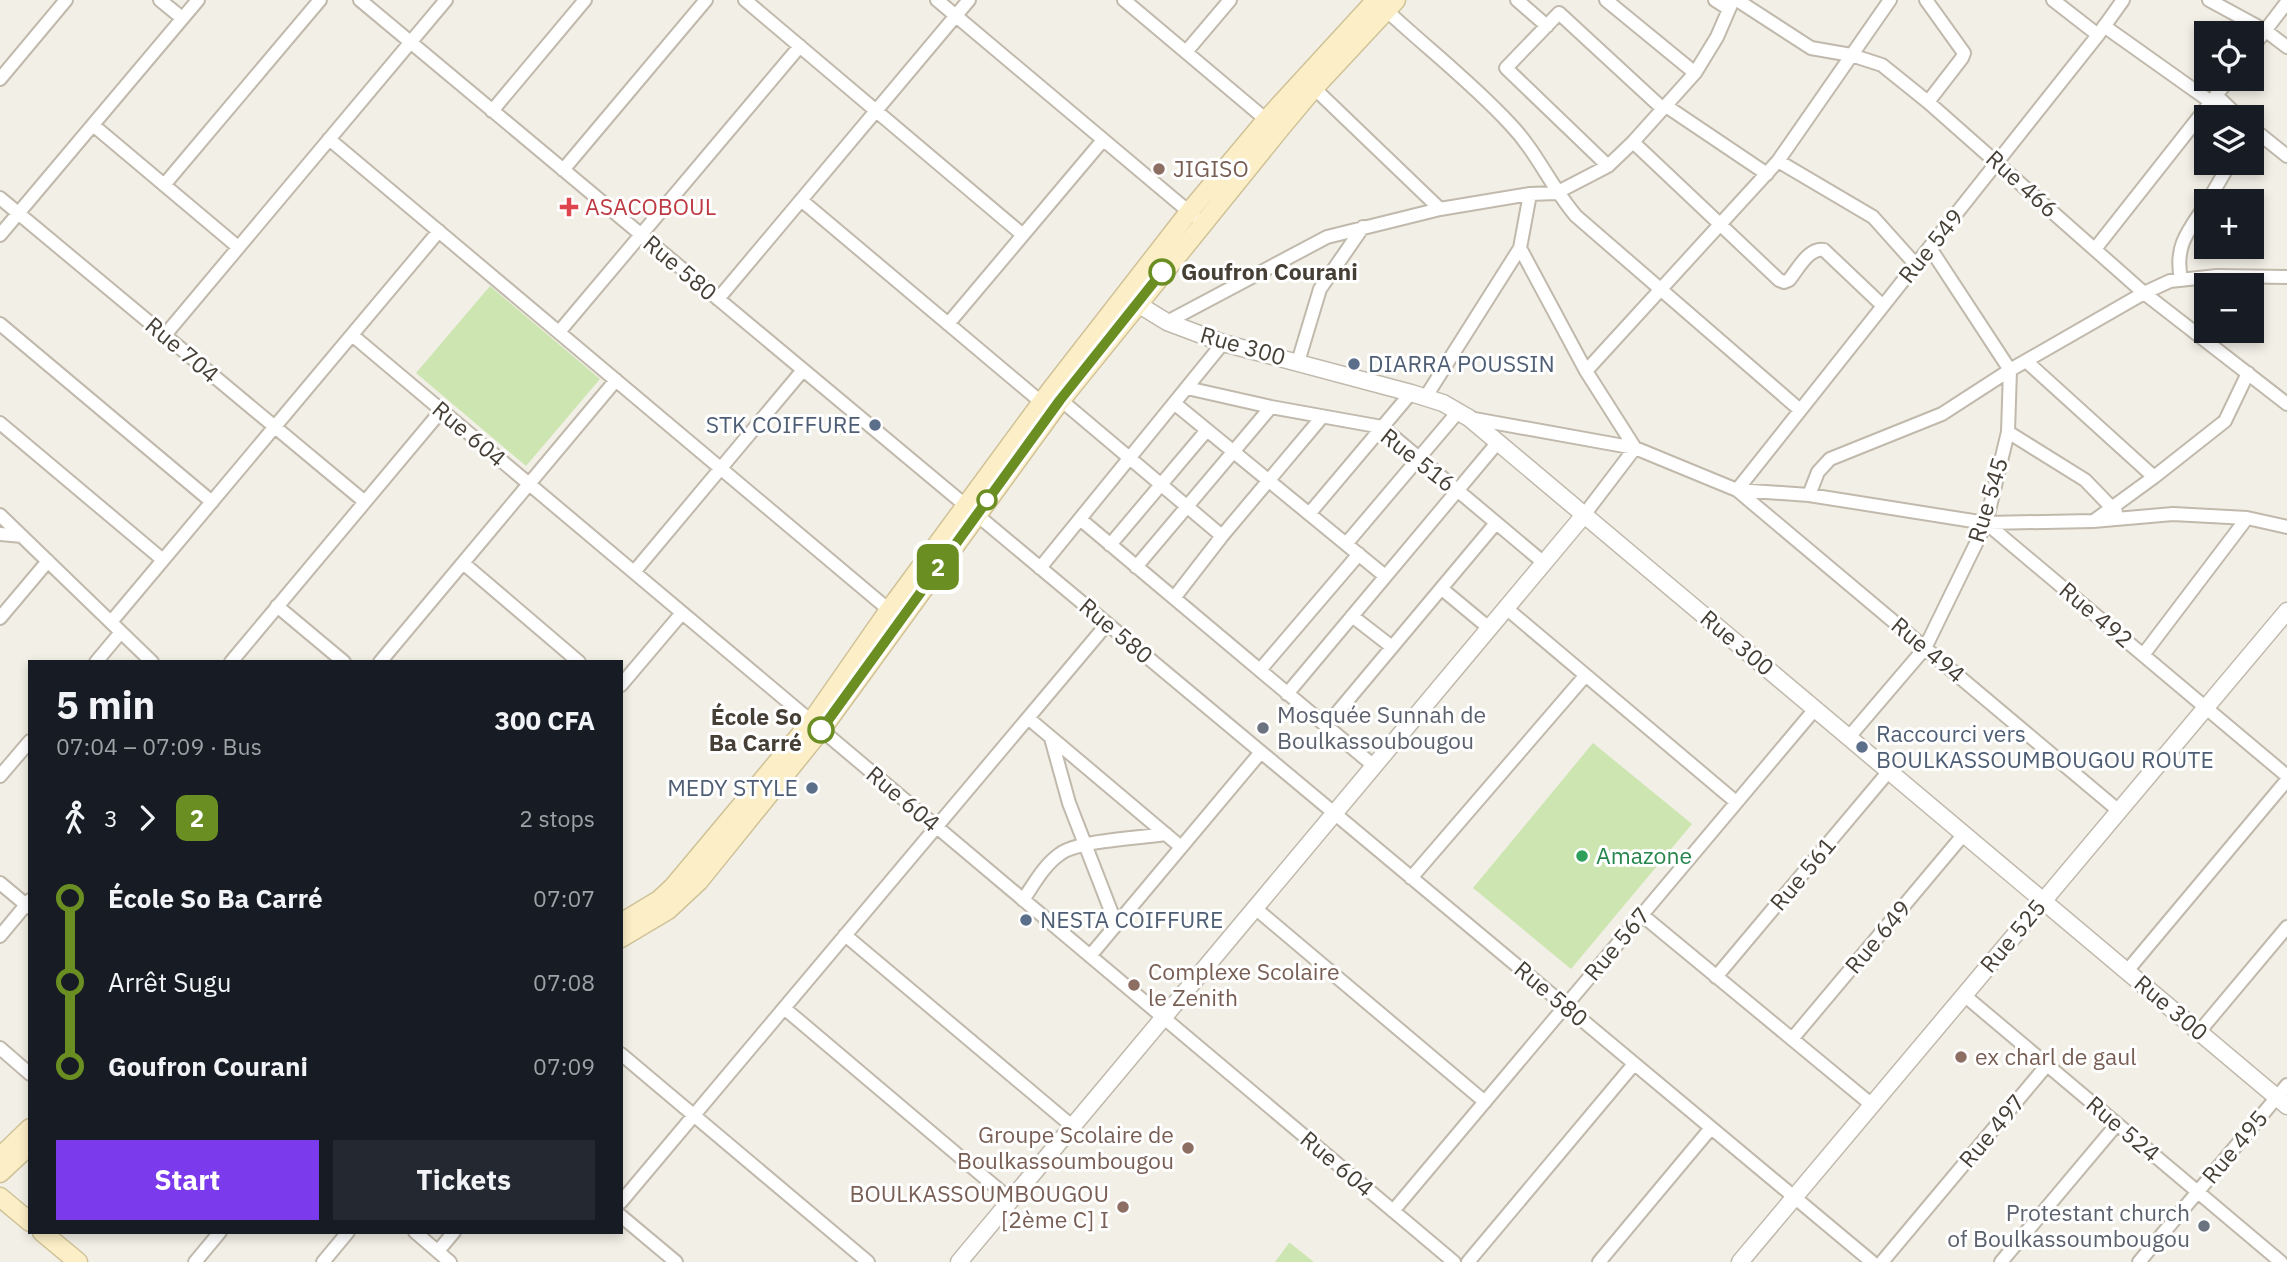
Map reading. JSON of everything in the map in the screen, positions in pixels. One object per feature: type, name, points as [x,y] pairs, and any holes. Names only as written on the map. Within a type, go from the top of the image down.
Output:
[{"type":"main road","points":[[1273,125],[1314,88],[1386,3]]},
{"type":"main road","points":[[623,937],[667,910],[699,881],[816,726],[1051,401],[1130,300],[1273,125],[1386,3]]},
{"type":"main road","points":[[623,922],[659,900],[673,887],[816,726]]},
{"type":"main road","points":[[0,1157],[28,1130]]},
{"type":"main road","points":[[0,1173],[28,1147]]},
{"type":"main road","points":[[0,1197],[28,1220]]},
{"type":"main road","points":[[44,1234],[78,1262]]},
{"type":"street","points":[[0,79],[66,0]]},
{"type":"street","points":[[160,0],[182,18]]},
{"type":"street","points":[[0,235],[198,0]]},
{"type":"street","points":[[164,185],[320,0]]},
{"type":"street","name":"Rue 580","points":[[359,0],[1872,1262]]},
{"type":"street","points":[[165,335],[446,0]]},
{"type":"street","points":[[492,111],[585,0]]},
{"type":"street","points":[[563,170],[706,0]]},
{"type":"street","points":[[745,0],[1023,234]]},
{"type":"street","points":[[937,0],[1195,218]]},
{"type":"street","points":[[718,299],[970,0]]},
{"type":"street","points":[[1124,0],[1273,125]]},
{"type":"street","points":[[1186,52],[1230,0]]},
{"type":"street","points":[[1517,0],[1546,26]]},
{"type":"street","points":[[1606,0],[1695,73]]},
{"type":"street","name":"Rue 466","points":[[1715,0],[1733,3],[1811,48],[1852,55],[1882,65],[1997,162],[2144,293],[2287,404]]},
{"type":"street","points":[[1586,372],[1778,161],[1890,0]]},
{"type":"street","points":[[1926,0],[1964,53],[1928,102]]},
{"type":"street","points":[[2053,0],[2222,105]]},
{"type":"street","name":"Rue 549","points":[[1737,489],[1930,248],[2123,0]]},
{"type":"street","points":[[2209,0],[2266,31],[2287,47]]},
{"type":"street","points":[[2264,33],[2287,2]]},
{"type":"street","points":[[1386,3],[1510,123],[1547,170],[1556,193],[1576,216],[1800,410]]},
{"type":"street","points":[[1167,322],[1326,237],[1440,209],[1531,194],[1556,193],[1608,166],[1695,73],[1717,37],[1733,3]]},
{"type":"street","points":[[1608,166],[1506,68],[1559,13],[1665,108],[1767,174]]},
{"type":"street","points":[[559,332],[800,46]]},
{"type":"street","points":[[1314,88],[1440,209]]},
{"type":"street","points":[[2095,249],[2219,91]]},
{"type":"street","points":[[93,125],[238,247]]},
{"type":"street","points":[[2264,138],[2287,156]]},
{"type":"street","points":[[330,139],[895,615]]},
{"type":"street","points":[[948,324],[1103,140]]},
{"type":"street","points":[[1633,142],[1779,280],[1789,280],[1812,252],[1824,250],[1883,306]]},
{"type":"street","points":[[1778,161],[1873,217],[1916,265]]},
{"type":"street","points":[[1309,514],[1382,427],[1418,395],[1520,248],[1531,194]]},
{"type":"street","name":"Rue 704","points":[[0,198],[365,502]]},
{"type":"street","points":[[801,200],[948,324],[1130,458],[1222,536]]},
{"type":"street","points":[[2181,279],[2177,263],[2184,238],[2194,222]]},
{"type":"street","points":[[1298,362],[1320,289],[1363,227]]},
{"type":"street","points":[[111,622],[439,231]]},
{"type":"street","points":[[1520,248],[1586,372],[1635,448]]},
{"type":"street","points":[[1930,248],[2010,370]]},
{"type":"street","points":[[1809,495],[1818,472],[1830,458],[1942,414],[2010,370],[2144,293],[2181,279],[2217,276],[2287,277]]},
{"type":"street","name":"Rue 300","points":[[1130,300],[1167,322],[1223,343],[1418,395],[1443,403],[1463,415],[2199,1032],[2284,1096]]},
{"type":"street","points":[[0,324],[212,502]]},
{"type":"street","name":"Rue 604","points":[[352,335],[1454,1262]]},
{"type":"street","points":[[1040,568],[1223,343]]},
{"type":"street","points":[[2026,361],[2154,477]]},
{"type":"street","points":[[634,572],[803,370]]},
{"type":"street","name":"Rue 545","points":[[1849,737],[1925,648],[1986,523],[2008,432],[2010,370]]},
{"type":"street","points":[[2094,521],[2225,421],[2248,373]]},
{"type":"street","points":[[382,660],[616,380]]},
{"type":"street","name":"Rue 516","points":[[1187,388],[1271,407],[1382,427],[1544,563]]},
{"type":"street","points":[[1174,403],[1385,576]]},
{"type":"street","points":[[1136,567],[1271,407]]},
{"type":"street","points":[[233,660],[442,411]]},
{"type":"street","points":[[1346,544],[1419,458],[1463,415],[1635,448],[1737,489],[1809,495],[1986,523],[2094,521],[2173,514],[2247,518],[2287,527]]},
{"type":"street","points":[[1174,598],[1322,417]]},
{"type":"street","points":[[0,423],[163,560]]},
{"type":"street","points":[[1110,545],[1207,430]]},
{"type":"street","points":[[2008,432],[2085,480],[2122,518]]},
{"type":"street","points":[[1287,694],[1498,442]]},
{"type":"street","points":[[959,1262],[1584,515],[1635,448]]},
{"type":"street","name":"Rue 494","points":[[1737,489],[2119,811]]},
{"type":"street","points":[[0,514],[150,660]]},
{"type":"street","points":[[2143,655],[2247,518]]},
{"type":"street","points":[[1080,519],[1374,766]]},
{"type":"street","points":[[1326,726],[1496,523]]},
{"type":"street","name":"Rue 492","points":[[1986,523],[2287,778]]},
{"type":"street","points":[[0,534],[22,536]]},
{"type":"street","points":[[1260,670],[1359,554]]},
{"type":"street","points":[[0,618],[48,561]]},
{"type":"street","points":[[463,563],[577,660]]},
{"type":"street","points":[[1442,589],[1489,628]]},
{"type":"street","points":[[277,606],[342,660]]},
{"type":"street","points":[[1506,608],[1736,802]]},
{"type":"street","points":[[623,683],[682,613]]},
{"type":"street","points":[[1352,616],[1392,648]]},
{"type":"street","name":"Rue 525","points":[[1740,1262],[2206,708],[2285,618]]},
{"type":"street","points":[[623,1200],[1107,624]]},
{"type":"street","points":[[98,660],[121,632]]},
{"type":"street","points":[[1411,878],[1585,676]]},
{"type":"street","name":"Rue 567","points":[[1393,1211],[1815,709]]},
{"type":"street","points":[[1028,718],[1181,847]]},
{"type":"street","points":[[1051,738],[1059,772],[1084,845],[1116,924]]},
{"type":"street","points":[[0,776],[28,743]]},
{"type":"street","points":[[1090,956],[1261,752]]},
{"type":"street","name":"Rue 561","points":[[1716,977],[1889,771]]},
{"type":"street","points":[[2127,971],[2287,778]]},
{"type":"street","points":[[1023,900],[1044,869],[1060,854],[1074,846],[1166,834]]},
{"type":"street","name":"Rue 649","points":[[1792,1039],[1964,834]]},
{"type":"street","points":[[0,883],[28,905],[0,936]]},
{"type":"street","points":[[1255,908],[1485,1102]]},
{"type":"street","points":[[1642,915],[1872,1105]]},
{"type":"street","points":[[2199,1032],[2287,927]]},
{"type":"street","points":[[845,936],[1072,1126]]},
{"type":"street","name":"Rue 524","points":[[1964,995],[2281,1262]]},
{"type":"street","points":[[784,1008],[1011,1199]]},
{"type":"street","points":[[0,1048],[28,1072]]},
{"type":"street","points":[[623,1056],[868,1262]]},
{"type":"street","points":[[1468,1262],[1634,1064]]},
{"type":"street","name":"Rue 497","points":[[1882,1262],[2048,1065]]},
{"type":"street","name":"Rue 495","points":[[2139,1262],[2284,1096]]},
{"type":"street","points":[[2001,1262],[2117,1124]]},
{"type":"street","points":[[1599,1262],[1711,1128]]},
{"type":"street","points":[[623,1218],[676,1262]]},
{"type":"street","points":[[195,1262],[217,1234]]},
{"type":"street","points":[[323,1262],[346,1234]]},
{"type":"street","points":[[417,1234],[450,1262]]},
{"type":"street","points":[[438,1251],[452,1234]]},
{"type":"green space","points":[[490,286],[600,379],[526,466],[416,373]]},
{"type":"green space","name":"Amazone","points":[[1593,743],[1692,824],[1571,969],[1473,888]]},
{"type":"green space","points":[[1290,1243],[1314,1262],[1275,1262]]},
{"type":"bus line","name":"2","points":[[821,730],[975,514],[1060,400],[1162,272]]},
{"type":"place","name":"JIGISO","points":[[1159,169]]},
{"type":"place","name":"ASACOBOUL","points":[[569,207]]},
{"type":"place","name":"Goufron Courani","points":[[1162,272]]},
{"type":"place","name":"DIARRA POUSSIN","points":[[1354,364]]},
{"type":"place","name":"STK COIFFURE","points":[[875,425]]},
{"type":"place","name":"Mosquée Sunnah de Boulkassoubougou","points":[[1263,728]]},
{"type":"place","name":"École So Ba Carré","points":[[821,730]]},
{"type":"place","name":"Raccourci vers BOULKASSOUMBOUGOU ROUTE","points":[[1862,747]]},
{"type":"place","name":"MEDY STYLE","points":[[812,788]]},
{"type":"place","name":"Amazone","points":[[1582,856]]},
{"type":"place","name":"NESTA COIFFURE","points":[[1026,920]]},
{"type":"place","name":"Complexe Scolaire le Zenith","points":[[1134,985]]},
{"type":"place","name":"ex charl de gaul","points":[[1961,1057]]},
{"type":"place","name":"Groupe Scolaire de Boulkassoumbougou","points":[[1188,1148]]},
{"type":"place","name":"BOULKASSOUMBOUGOU [2ème C] I","points":[[1123,1207]]},
{"type":"place","name":"Protestant church of Boulkassoumbougou","points":[[2204,1226]]}]
